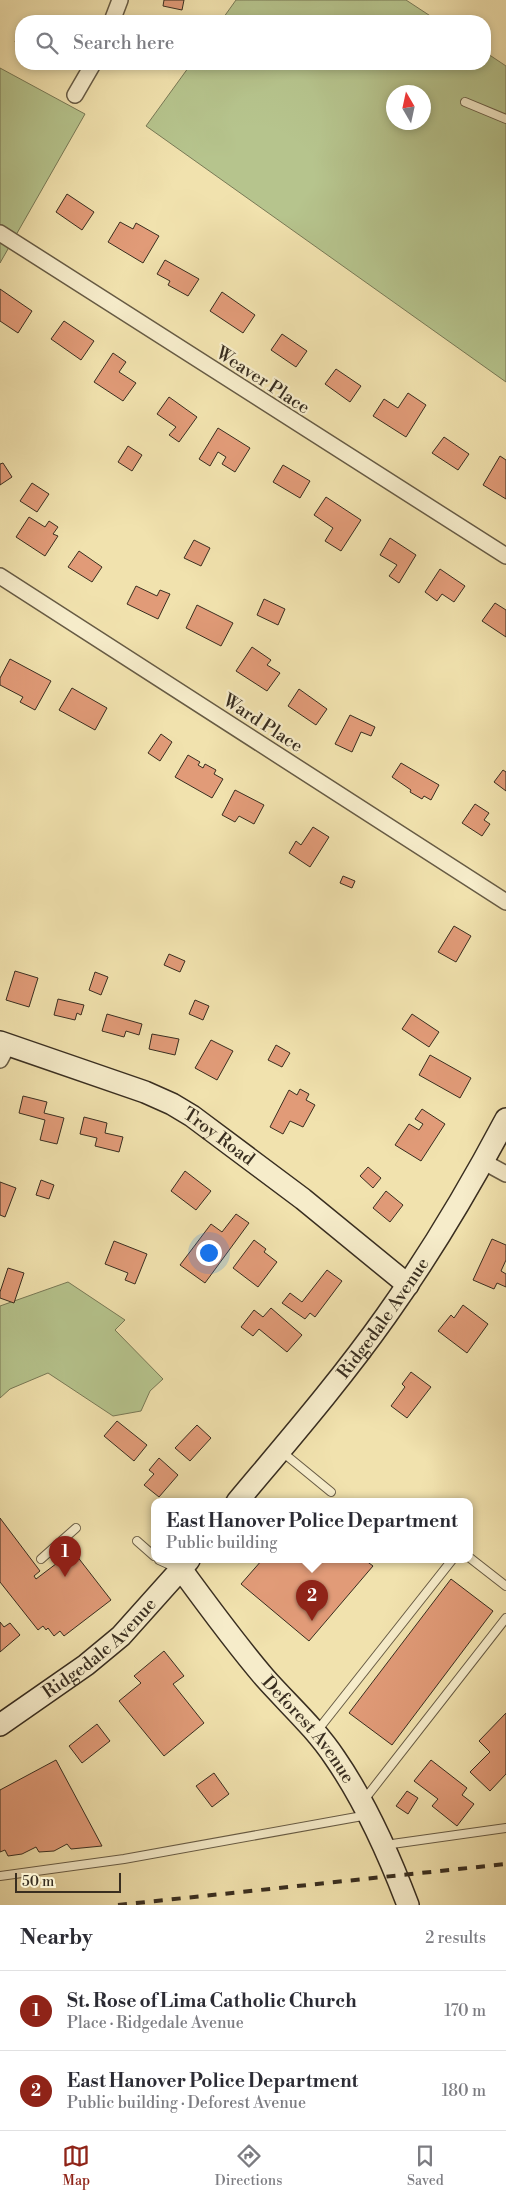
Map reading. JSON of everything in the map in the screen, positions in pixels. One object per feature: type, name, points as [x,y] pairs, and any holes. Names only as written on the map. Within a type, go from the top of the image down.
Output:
[{"type":"street","points":[[114,15],[120,0]]},
{"type":"street","points":[[75,96],[90,70]]},
{"type":"street","name":"Weaver Place","points":[[0,233],[506,556]]},
{"type":"street","name":"Ward Place","points":[[0,576],[506,902]]},
{"type":"street","name":"Troy Road","points":[[3,1049],[145,1092],[172,1104],[192,1116],[303,1199],[408,1285]]},
{"type":"street","name":"Ridgedale Avenue","points":[[241,1498],[330,1390],[408,1285],[484,1162],[506,1119]]},
{"type":"street","points":[[484,1162],[506,1174]]},
{"type":"street","name":"Ridgedale Avenue","points":[[0,1725],[86,1666],[121,1636],[185,1565]]},
{"type":"street","name":"Deforest Avenue","points":[[185,1565],[266,1678],[316,1733],[335,1758],[365,1809],[408,1905]]},
{"type":"lane","points":[[466,102],[506,119]]},
{"type":"lane","points":[[281,1451],[330,1492]]},
{"type":"lane","points":[[41,1559],[76,1528]]},
{"type":"lane","points":[[137,1542],[151,1554]]},
{"type":"lane","points":[[473,1560],[506,1586]]},
{"type":"lane","points":[[316,1733],[450,1563]]},
{"type":"lane","points":[[0,1876],[124,1859],[365,1809],[506,1618]]},
{"type":"lane","points":[[383,1846],[506,1828]]},
{"type":"green space","points":[[236,0],[406,0],[429,15],[225,15]]},
{"type":"green space","points":[[491,56],[506,66],[506,382],[146,126],[187,70],[491,70]]},
{"type":"green space","points":[[0,68],[85,114],[0,263]]},
{"type":"green space","points":[[68,1282],[125,1320],[115,1330],[163,1379],[150,1391],[141,1411],[113,1416],[48,1373],[10,1389],[0,1398],[0,1306]]},
{"type":"building","points":[[164,0],[184,0],[182,10],[163,6]]},
{"type":"building","points":[[67,194],[94,212],[82,230],[56,212]]},
{"type":"building","points":[[120,222],[133,229],[136,223],[159,236],[143,263],[108,242]]},
{"type":"building","points":[[165,260],[199,279],[188,296],[168,285],[170,281],[157,274]]},
{"type":"building","points":[[0,289],[32,311],[18,333],[0,321]]},
{"type":"building","points":[[222,292],[255,315],[243,333],[210,311]]},
{"type":"building","points":[[64,321],[94,341],[81,360],[51,339]]},
{"type":"building","points":[[282,334],[307,351],[296,367],[271,350]]},
{"type":"building","points":[[113,353],[126,362],[119,372],[136,383],[123,401],[94,382]]},
{"type":"building","points":[[336,369],[361,386],[350,402],[325,384]]},
{"type":"building","points":[[408,393],[426,405],[406,437],[373,416],[384,399],[398,408]]},
{"type":"building","points":[[169,397],[197,417],[179,442],[169,435],[176,427],[157,414]]},
{"type":"building","points":[[218,428],[250,448],[235,472],[222,464],[226,457],[218,452],[210,466],[199,459]]},
{"type":"building","points":[[444,437],[469,454],[458,470],[432,453]]},
{"type":"building","points":[[128,446],[142,455],[132,471],[118,462]]},
{"type":"building","points":[[500,456],[506,460],[506,499],[483,485]]},
{"type":"building","points":[[3,463],[12,477],[0,485],[0,464]]},
{"type":"building","points":[[283,465],[310,481],[300,498],[273,482]]},
{"type":"building","points":[[32,483],[49,494],[37,512],[20,501]]},
{"type":"building","points":[[326,497],[361,520],[341,551],[325,541],[333,528],[314,515]]},
{"type":"building","points":[[29,517],[45,527],[49,521],[58,527],[53,534],[58,536],[45,556],[16,537]]},
{"type":"building","points":[[390,538],[416,555],[399,583],[389,576],[397,565],[380,555]]},
{"type":"building","points":[[194,540],[210,548],[201,566],[184,558]]},
{"type":"building","points":[[79,551],[102,567],[92,582],[68,567]]},
{"type":"building","points":[[440,569],[465,586],[454,602],[442,594],[437,601],[425,592]]},
{"type":"building","points":[[136,586],[157,596],[160,590],[170,594],[158,619],[127,604]]},
{"type":"building","points":[[264,599],[285,609],[278,625],[257,615]]},
{"type":"building","points":[[495,603],[506,610],[506,637],[482,621]]},
{"type":"building","points":[[197,605],[233,623],[221,646],[186,628]]},
{"type":"building","points":[[252,647],[271,660],[267,665],[280,673],[267,691],[236,671]]},
{"type":"building","points":[[10,659],[51,681],[35,710],[20,702],[23,697],[0,685],[0,678]]},
{"type":"building","points":[[72,688],[107,708],[95,730],[59,710]]},
{"type":"building","points":[[299,689],[327,709],[316,725],[288,706]]},
{"type":"building","points":[[350,715],[375,727],[371,736],[361,732],[352,752],[335,744]]},
{"type":"building","points":[[161,734],[172,742],[160,761],[148,753]]},
{"type":"building","points":[[188,755],[200,762],[198,765],[203,768],[205,764],[216,770],[214,774],[223,779],[212,798],[175,777]]},
{"type":"building","points":[[401,763],[439,785],[431,800],[424,796],[422,799],[410,792],[411,790],[392,777]]},
{"type":"building","points":[[503,770],[506,772],[506,791],[494,782]]},
{"type":"building","points":[[235,790],[264,805],[254,824],[239,816],[235,822],[222,815]]},
{"type":"building","points":[[475,804],[489,813],[484,820],[490,824],[482,836],[462,823]]},
{"type":"building","points":[[313,827],[329,837],[310,867],[289,853],[296,841],[301,845]]},
{"type":"building","points":[[343,876],[355,881],[352,888],[340,883]]},
{"type":"building","points":[[454,926],[471,936],[456,962],[438,952]]},
{"type":"building","points":[[169,954],[185,961],[180,972],[164,965]]},
{"type":"building","points":[[15,971],[38,978],[29,1007],[6,1000]]},
{"type":"building","points":[[95,972],[108,977],[101,995],[89,990]]},
{"type":"building","points":[[58,999],[84,1005],[81,1015],[77,1013],[75,1020],[54,1015]]},
{"type":"building","points":[[195,1000],[209,1006],[203,1020],[189,1014]]},
{"type":"building","points":[[107,1014],[142,1024],[139,1035],[126,1031],[124,1037],[102,1031]]},
{"type":"building","points":[[412,1014],[439,1032],[429,1047],[402,1029]]},
{"type":"building","points":[[152,1034],[179,1039],[175,1055],[149,1049]]},
{"type":"building","points":[[211,1040],[233,1051],[217,1080],[195,1068]]},
{"type":"building","points":[[276,1045],[290,1053],[282,1067],[268,1060]]},
{"type":"building","points":[[430,1055],[471,1078],[460,1098],[419,1075]]},
{"type":"building","points":[[300,1089],[309,1094],[306,1100],[315,1105],[303,1127],[290,1121],[283,1134],[270,1127],[289,1090],[297,1095]]},
{"type":"building","points":[[23,1096],[47,1102],[44,1113],[64,1118],[57,1144],[40,1140],[45,1120],[19,1113]]},
{"type":"building","points":[[422,1109],[445,1124],[421,1161],[395,1145],[409,1124],[419,1130],[423,1124],[415,1119]]},
{"type":"building","points":[[84,1117],[107,1123],[105,1133],[123,1137],[119,1152],[95,1146],[97,1138],[80,1134]]},
{"type":"building","points":[[368,1167],[381,1178],[373,1188],[360,1176]]},
{"type":"building","points":[[185,1171],[211,1191],[196,1210],[171,1191]]},
{"type":"building","points":[[41,1180],[54,1185],[49,1199],[36,1195]]},
{"type":"building","points":[[0,1182],[16,1188],[5,1217],[0,1215]]},
{"type":"building","points":[[386,1191],[403,1205],[390,1222],[373,1208]]},
{"type":"building","points":[[236,1214],[249,1223],[205,1283],[180,1265],[211,1224],[222,1232]]},
{"type":"building","points":[[492,1239],[506,1245],[506,1260],[501,1271],[506,1274],[506,1287],[497,1283],[494,1289],[473,1280]]},
{"type":"building","points":[[254,1240],[266,1249],[264,1252],[277,1262],[258,1287],[233,1268]]},
{"type":"building","points":[[114,1241],[147,1254],[135,1284],[125,1280],[128,1273],[105,1264]]},
{"type":"building","points":[[8,1268],[24,1273],[14,1303],[0,1298],[0,1292]]},
{"type":"building","points":[[327,1270],[342,1281],[315,1317],[310,1313],[305,1319],[282,1303],[290,1293],[302,1302]]},
{"type":"building","points":[[463,1305],[488,1324],[467,1353],[438,1331],[451,1315],[454,1318]]},
{"type":"building","points":[[271,1308],[302,1335],[287,1352],[259,1329],[253,1336],[241,1327],[254,1310],[263,1317]]},
{"type":"building","points":[[411,1372],[431,1387],[407,1418],[391,1406],[405,1387],[402,1384]]},
{"type":"building","points":[[117,1421],[147,1445],[134,1461],[104,1436]]},
{"type":"building","points":[[197,1425],[211,1438],[190,1461],[175,1448]]},
{"type":"building","points":[[159,1458],[178,1475],[159,1497],[144,1485],[154,1474],[149,1470]]},
{"type":"building","points":[[0,1518],[40,1571],[34,1576],[36,1579],[73,1551],[111,1600],[64,1636],[60,1631],[54,1636],[48,1628],[46,1630],[43,1626],[38,1630],[0,1582]]},
{"type":"building","points":[[259,1563],[369,1563],[373,1566],[309,1641],[241,1584]]},
{"type":"building","points":[[451,1579],[493,1611],[392,1745],[349,1713]]},
{"type":"building","points":[[0,1622],[4,1627],[10,1623],[20,1635],[0,1652]]},
{"type":"building","points":[[164,1651],[184,1676],[173,1684],[204,1723],[164,1756],[119,1701],[141,1683],[134,1676]]},
{"type":"building","points":[[506,1713],[506,1774],[490,1791],[470,1772],[490,1752],[479,1741]]},
{"type":"building","points":[[97,1724],[110,1741],[82,1763],[69,1746]]},
{"type":"building","points":[[56,1760],[102,1846],[71,1849],[67,1844],[54,1851],[39,1852],[36,1847],[22,1854],[8,1856],[5,1850],[0,1852],[0,1790]]},
{"type":"building","points":[[431,1760],[467,1788],[462,1795],[474,1804],[457,1826],[432,1806],[438,1799],[414,1781]]},
{"type":"building","points":[[214,1773],[229,1794],[212,1807],[196,1786]]},
{"type":"building","points":[[407,1791],[418,1798],[408,1814],[396,1806]]},
{"type":"railway","points":[[118,1905],[506,1864]]},
{"type":"place","name":"St. Rose of Lima Catholic Church","points":[[65,1577]]},
{"type":"place","name":"East Hanover Police Department","points":[[312,1621]]}]
